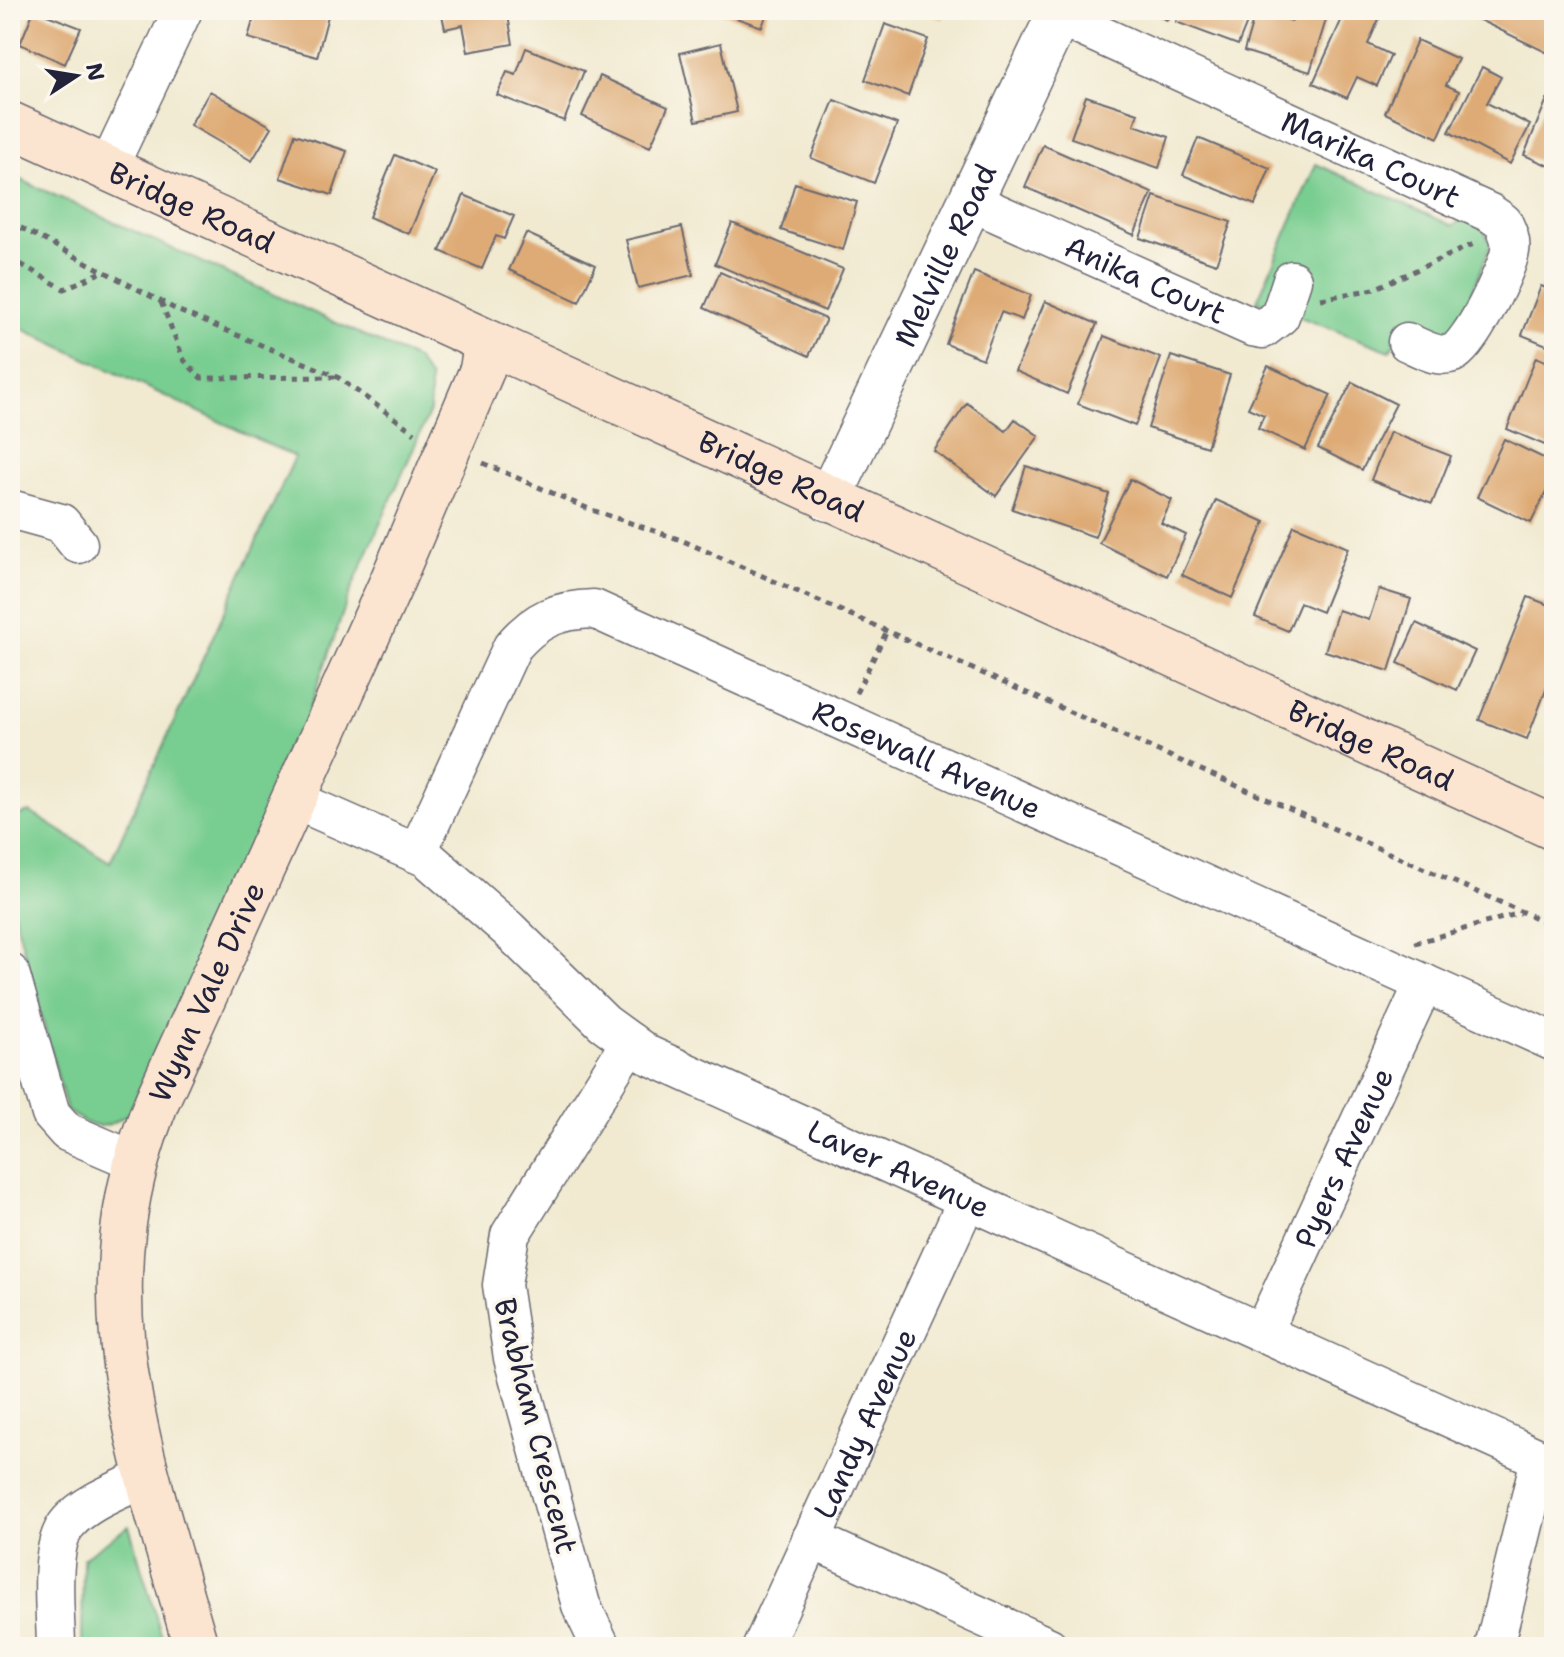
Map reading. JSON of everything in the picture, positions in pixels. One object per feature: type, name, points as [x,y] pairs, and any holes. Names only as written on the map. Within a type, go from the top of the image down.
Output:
[{"type":"main road","name":"Bridge Road","points":[[10,124],[105,183],[827,513],[1554,857]]},
{"type":"main road","name":"Bridge Road","points":[[10,156],[105,183]]},
{"type":"main road","name":"Wynn Vale Drive","points":[[196,1647],[124,1376],[118,1313],[128,1201],[157,1101],[448,448],[484,356]]},
{"type":"main road","name":"Bridge Road","points":[[827,513],[1554,828]]},
{"type":"street","points":[[105,183],[183,10]]},
{"type":"street","name":"Melville Road","points":[[827,513],[1059,13]]},
{"type":"street","name":"Marika Court","points":[[1059,13],[1490,213],[1503,222],[1506,230]]},
{"type":"street","name":"Anika Court","points":[[972,202],[1252,327],[1263,329],[1272,325],[1280,316],[1289,289]]},
{"type":"street","points":[[1407,342],[1436,355],[1451,354],[1462,348],[1474,333],[1510,252],[1506,230]]},
{"type":"street","points":[[10,509],[61,523],[78,544]]},
{"type":"street","name":"Rosewall Avenue","points":[[417,853],[512,647],[529,627],[557,612],[594,609],[1554,1042]]},
{"type":"street","name":"Laver Avenue","points":[[293,799],[417,853],[508,929],[604,1023],[648,1055],[1547,1462]]},
{"type":"street","points":[[10,973],[51,1114],[67,1132],[137,1162]]},
{"type":"street","name":"Pyers Avenue","points":[[1263,1332],[1424,983]]},
{"type":"street","name":"Brabham Crescent","points":[[601,1647],[581,1605],[513,1358],[502,1285],[510,1235],[630,1042]]},
{"type":"street","name":"Landy Avenue","points":[[762,1647],[967,1200]]},
{"type":"street","points":[[1494,1647],[1547,1462]]},
{"type":"street","points":[[56,1647],[56,1558],[61,1532],[69,1521],[92,1505],[149,1476]]},
{"type":"street","points":[[811,1539],[1049,1647]]},
{"type":"path","points":[[10,222],[161,301],[336,376],[404,428],[589,509],[681,540],[1554,926]]},
{"type":"path","points":[[1289,289],[1323,299],[1374,289],[1506,230]]},
{"type":"path","points":[[10,258],[64,289],[103,271]]},
{"type":"path","points":[[161,301],[184,360],[201,378],[336,376]]},
{"type":"path","points":[[852,702],[886,633]]},
{"type":"path","points":[[1402,946],[1522,912]]},
{"type":"green space","points":[[1316,164],[1453,226],[1464,218],[1484,230],[1491,244],[1457,331],[1430,338],[1401,330],[1390,351],[1257,301]]},
{"type":"green space","points":[[10,175],[416,359],[430,379],[430,411],[350,592],[296,748],[134,1110],[115,1122],[100,1126],[86,1123],[67,1111],[10,898],[10,817],[30,812],[110,862],[295,457],[10,323]]},
{"type":"green space","points":[[129,1526],[165,1647],[82,1647],[83,1558]]},
{"type":"building","points":[[34,10],[81,28],[65,64],[20,44]]},
{"type":"building","points":[[256,10],[307,10],[328,16],[317,57],[248,38]]},
{"type":"building","points":[[441,10],[507,10],[513,44],[468,52],[463,25],[445,29]]},
{"type":"building","points":[[713,10],[768,10],[762,27]]},
{"type":"building","points":[[916,10],[945,10],[942,19]]},
{"type":"building","points":[[1145,10],[1171,10],[1167,20]]},
{"type":"building","points":[[1180,10],[1252,10],[1238,45],[1176,22]]},
{"type":"building","points":[[1256,10],[1292,21],[1296,10],[1329,10],[1310,72],[1244,51]]},
{"type":"building","points":[[1346,10],[1358,10],[1379,19],[1368,44],[1391,55],[1377,86],[1357,77],[1347,98],[1313,83]]},
{"type":"building","points":[[1459,10],[1554,10],[1554,56]]},
{"type":"building","points":[[885,24],[928,39],[908,96],[865,80]]},
{"type":"building","points":[[1417,40],[1458,59],[1446,85],[1459,91],[1438,138],[1385,113]]},
{"type":"building","points":[[721,43],[737,112],[696,121],[680,53]]},
{"type":"building","points":[[526,48],[584,71],[564,121],[497,95],[507,72],[516,75]]},
{"type":"building","points":[[1482,67],[1501,77],[1487,103],[1530,125],[1510,164],[1449,132]]},
{"type":"building","points":[[600,76],[668,107],[650,147],[582,116]]},
{"type":"building","points":[[210,91],[272,127],[252,161],[190,125]]},
{"type":"building","points":[[1086,96],[1138,113],[1134,125],[1169,137],[1159,168],[1071,138]]},
{"type":"building","points":[[1547,99],[1554,102],[1554,168],[1524,155]]},
{"type":"building","points":[[834,100],[897,124],[874,183],[811,158]]},
{"type":"building","points":[[295,134],[347,151],[332,195],[280,178]]},
{"type":"building","points":[[1198,138],[1270,168],[1255,205],[1183,175]]},
{"type":"building","points":[[1043,145],[1152,193],[1134,235],[1025,187]]},
{"type":"building","points":[[395,155],[435,172],[409,234],[369,217]]},
{"type":"building","points":[[795,183],[857,202],[843,250],[781,230]]},
{"type":"building","points":[[464,195],[514,216],[504,239],[496,236],[482,269],[440,251]]},
{"type":"building","points":[[1154,196],[1231,222],[1216,264],[1140,238]]},
{"type":"building","points":[[732,223],[843,269],[825,311],[715,264]]},
{"type":"building","points":[[682,227],[693,275],[638,288],[626,240]]},
{"type":"building","points":[[526,233],[596,265],[579,302],[509,270]]},
{"type":"building","points":[[720,272],[826,319],[809,356],[704,308]]},
{"type":"building","points":[[974,272],[1031,295],[1022,320],[1001,312],[983,359],[946,344]]},
{"type":"building","points":[[1541,286],[1554,291],[1554,348],[1522,335]]},
{"type":"building","points":[[1045,301],[1097,324],[1067,394],[1015,371]]},
{"type":"building","points":[[1104,336],[1161,358],[1135,426],[1078,404]]},
{"type":"building","points":[[1171,356],[1230,375],[1207,447],[1148,428]]},
{"type":"building","points":[[1536,357],[1554,365],[1554,449],[1507,429]]},
{"type":"building","points":[[1268,366],[1331,395],[1305,450],[1258,428],[1264,415],[1248,408]]},
{"type":"building","points":[[1352,382],[1396,404],[1362,470],[1318,448]]},
{"type":"building","points":[[967,403],[1006,431],[1015,419],[1039,436],[996,496],[934,451]]},
{"type":"building","points":[[1390,432],[1451,456],[1432,504],[1371,480]]},
{"type":"building","points":[[1504,439],[1554,463],[1554,476],[1531,523],[1477,497]]},
{"type":"building","points":[[1026,466],[1109,494],[1095,537],[1012,509]]},
{"type":"building","points":[[1130,479],[1172,500],[1161,523],[1186,535],[1167,576],[1099,543]]},
{"type":"building","points":[[1216,500],[1265,522],[1232,598],[1182,575]]},
{"type":"building","points":[[1294,525],[1348,548],[1322,612],[1300,603],[1288,631],[1255,617]]},
{"type":"building","points":[[1379,589],[1411,599],[1389,671],[1325,651],[1338,610],[1369,620]]},
{"type":"building","points":[[1528,597],[1554,607],[1554,669],[1527,739],[1479,720]]},
{"type":"building","points":[[1416,623],[1475,651],[1457,690],[1398,663]]}]
